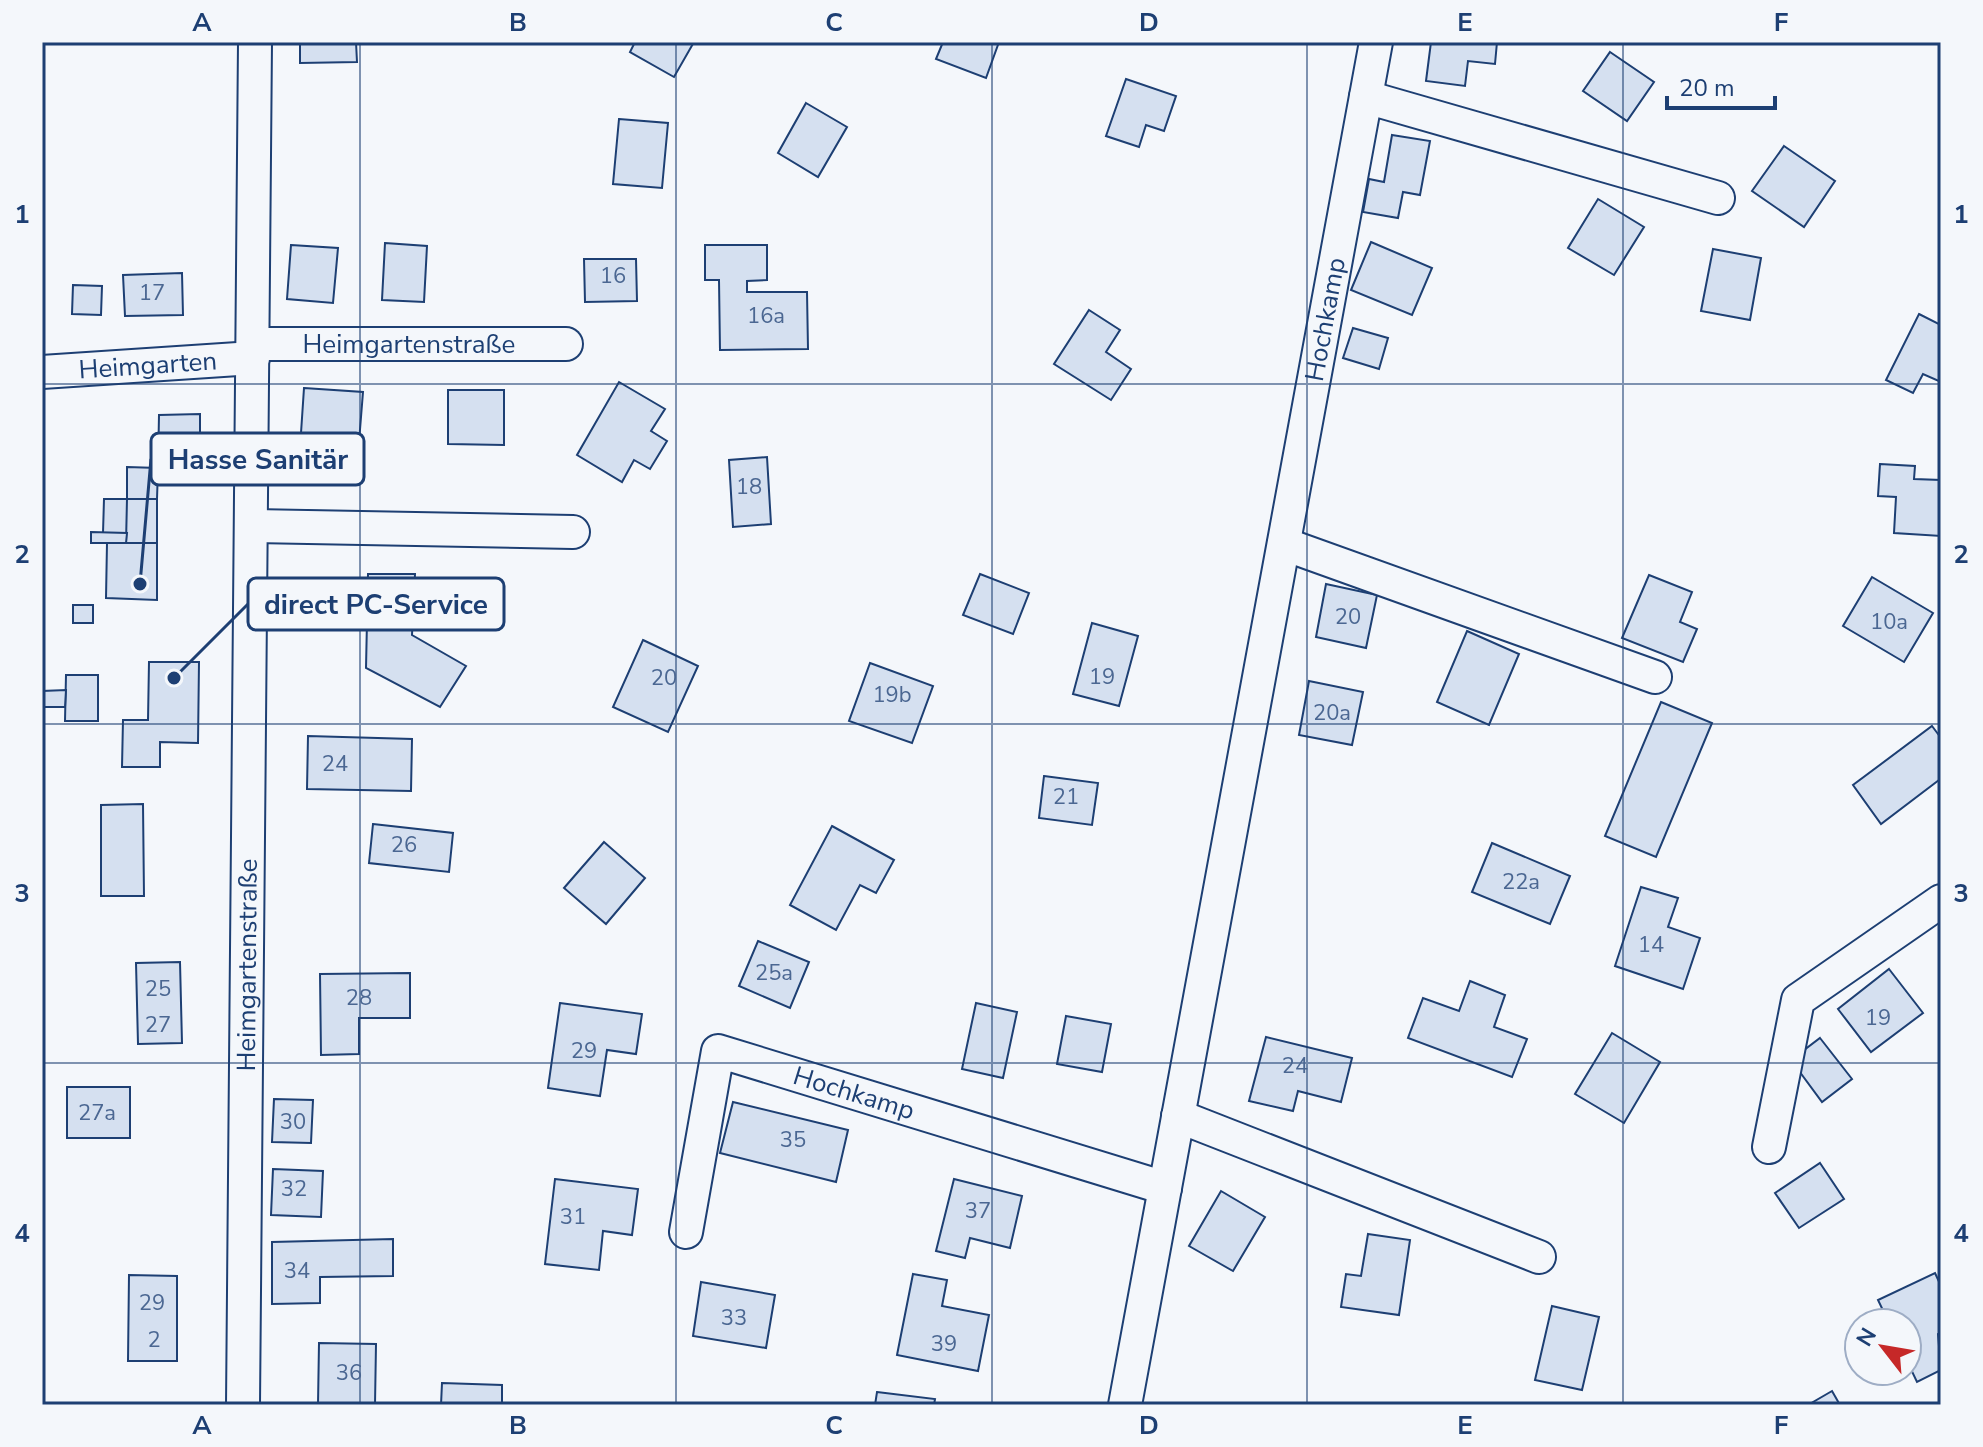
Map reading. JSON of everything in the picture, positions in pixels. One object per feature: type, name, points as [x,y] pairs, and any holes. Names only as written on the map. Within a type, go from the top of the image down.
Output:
[{"type":"street","name":"Heimgartenstraße","points":[[243,1405],[255,42]]},
{"type":"street","name":"Hochkamp","points":[[1125,1405],[1376,42]]},
{"type":"street","points":[[1366,97],[1718,198]]},
{"type":"street","name":"Heimgartenstraße","points":[[253,351],[566,344]]},
{"type":"street","name":"Heimgarten","points":[[42,372],[253,351]]},
{"type":"street","points":[[251,526],[573,532]]},
{"type":"street","points":[[1284,544],[1655,677]]},
{"type":"street","points":[[1769,1147],[1798,1000],[1941,901]]},
{"type":"street","name":"Hochkamp","points":[[686,1232],[718,1051],[1165,1188]]},
{"type":"street","points":[[1178,1116],[1539,1257]]},
{"type":"building","points":[[300,42],[356,42],[357,62],[300,63]]},
{"type":"building","points":[[635,42],[694,42],[674,77],[630,52]]},
{"type":"building","points":[[943,42],[999,42],[986,78],[936,59]]},
{"type":"building","points":[[1431,42],[1497,42],[1495,64],[1468,61],[1465,86],[1426,81]]},
{"type":"building","points":[[1610,52],[1654,82],[1627,121],[1583,91]]},
{"type":"building","points":[[1126,79],[1176,96],[1164,131],[1146,125],[1139,147],[1106,136]]},
{"type":"building","points":[[806,103],[847,127],[818,177],[778,153]]},
{"type":"building","points":[[619,119],[668,123],[662,188],[613,184]]},
{"type":"building","points":[[1392,135],[1430,141],[1420,195],[1403,192],[1398,218],[1363,212],[1369,179],[1384,182]]},
{"type":"building","points":[[1784,146],[1835,181],[1804,227],[1752,191]]},
{"type":"building","points":[[1598,199],[1644,227],[1614,275],[1568,248]]},
{"type":"building","points":[[1371,242],[1432,268],[1412,315],[1351,290]]},
{"type":"building","points":[[385,243],[427,246],[424,302],[382,300]]},
{"type":"building","points":[[291,245],[338,248],[333,303],[287,299]]},
{"type":"building","points":[[705,245],[767,245],[767,280],[747,281],[747,292],[807,292],[808,349],[720,350],[719,280],[705,280]]},
{"type":"building","points":[[1713,249],[1761,258],[1750,320],[1701,311]]},
{"type":"building","points":[[584,259],[636,259],[637,301],[585,302]]},
{"type":"building","points":[[182,273],[183,315],[125,316],[123,275]]},
{"type":"building","points":[[73,285],[102,286],[101,315],[72,314]]},
{"type":"building","points":[[1089,310],[1120,330],[1106,352],[1131,369],[1111,400],[1054,364]]},
{"type":"building","points":[[1919,314],[1941,325],[1941,382],[1923,374],[1913,393],[1886,380]]},
{"type":"building","points":[[1353,328],[1388,338],[1379,369],[1343,358]]},
{"type":"building","points":[[619,382],[665,409],[651,431],[667,441],[650,469],[634,460],[622,482],[577,455]]},
{"type":"building","points":[[304,388],[363,392],[357,467],[299,463]]},
{"type":"building","points":[[448,390],[504,390],[504,445],[448,444]]},
{"type":"building","points":[[200,414],[200,466],[158,468],[159,415]]},
{"type":"building","points":[[767,457],[771,524],[733,527],[729,460]]},
{"type":"building","points":[[1880,464],[1915,466],[1914,479],[1941,480],[1941,536],[1894,533],[1896,497],[1878,496]]},
{"type":"building","points":[[127,467],[158,468],[157,499],[127,499]]},
{"type":"building","points":[[104,499],[127,499],[127,533],[103,533]]},
{"type":"building","points":[[127,499],[157,499],[157,543],[126,543]]},
{"type":"building","points":[[91,532],[127,533],[126,543],[91,543]]},
{"type":"building","points":[[107,543],[157,543],[157,600],[106,598]]},
{"type":"building","points":[[368,574],[415,574],[412,635],[466,666],[440,707],[366,668]]},
{"type":"building","points":[[980,574],[1029,593],[1013,634],[963,615]]},
{"type":"building","points":[[1649,575],[1692,592],[1680,622],[1697,629],[1683,662],[1622,638]]},
{"type":"building","points":[[1872,577],[1933,613],[1904,662],[1843,626]]},
{"type":"building","points":[[1326,584],[1377,595],[1366,648],[1316,637]]},
{"type":"building","points":[[73,605],[93,605],[93,623],[73,623]]},
{"type":"building","points":[[1092,623],[1138,636],[1119,706],[1073,694]]},
{"type":"building","points":[[1467,631],[1519,654],[1489,725],[1437,702]]},
{"type":"building","points":[[643,640],[698,666],[668,732],[613,707]]},
{"type":"building","points":[[149,662],[199,662],[198,743],[160,742],[160,767],[122,767],[123,720],[148,720]]},
{"type":"building","points":[[870,663],[933,686],[912,743],[849,721]]},
{"type":"building","points":[[66,675],[98,675],[98,721],[65,721]]},
{"type":"building","points":[[1309,681],[1363,692],[1352,745],[1299,735]]},
{"type":"building","points":[[66,690],[65,707],[42,707],[42,691]]},
{"type":"building","points":[[1661,702],[1712,723],[1656,857],[1605,836]]},
{"type":"building","points":[[1932,726],[1941,738],[1941,784],[1939,780],[1881,824],[1853,785]]},
{"type":"building","points":[[308,736],[412,739],[411,791],[307,789]]},
{"type":"building","points":[[1044,776],[1098,783],[1092,825],[1039,818]]},
{"type":"building","points":[[143,804],[144,896],[101,896],[101,805]]},
{"type":"building","points":[[373,824],[453,833],[449,872],[369,863]]},
{"type":"building","points":[[832,826],[894,860],[876,893],[860,885],[836,930],[790,905]]},
{"type":"building","points":[[604,842],[645,878],[606,924],[564,888]]},
{"type":"building","points":[[1492,843],[1570,876],[1550,924],[1472,892]]},
{"type":"building","points":[[1641,887],[1678,898],[1668,927],[1700,938],[1683,989],[1615,966]]},
{"type":"building","points":[[758,941],[809,962],[790,1008],[739,986]]},
{"type":"building","points":[[180,962],[182,1043],[138,1044],[136,963]]},
{"type":"building","points":[[1889,969],[1923,1013],[1871,1052],[1838,1009]]},
{"type":"building","points":[[410,973],[410,1018],[359,1018],[359,1054],[321,1055],[320,974]]},
{"type":"building","points":[[1470,981],[1505,995],[1494,1027],[1527,1039],[1512,1077],[1408,1038],[1423,998],[1459,1011]]},
{"type":"building","points":[[560,1003],[642,1014],[636,1054],[607,1050],[600,1096],[548,1088]]},
{"type":"building","points":[[976,1003],[1017,1012],[1003,1078],[962,1069]]},
{"type":"building","points":[[1066,1016],[1111,1024],[1102,1072],[1057,1064]]},
{"type":"building","points":[[1612,1033],[1660,1062],[1624,1123],[1575,1094]]},
{"type":"building","points":[[1266,1037],[1352,1058],[1341,1102],[1298,1091],[1293,1111],[1249,1101]]},
{"type":"building","points":[[1820,1038],[1852,1079],[1822,1102],[1791,1060]]},
{"type":"building","points":[[67,1087],[130,1087],[130,1138],[67,1138]]},
{"type":"building","points":[[274,1099],[313,1100],[311,1143],[272,1142]]},
{"type":"building","points":[[733,1102],[848,1130],[836,1182],[720,1153]]},
{"type":"building","points":[[1820,1163],[1844,1199],[1799,1228],[1775,1193]]},
{"type":"building","points":[[273,1169],[323,1171],[321,1217],[271,1215]]},
{"type":"building","points":[[555,1179],[638,1189],[632,1235],[603,1231],[599,1270],[545,1264]]},
{"type":"building","points":[[954,1179],[1022,1196],[1010,1248],[970,1238],[965,1258],[936,1251]]},
{"type":"building","points":[[1221,1191],[1265,1217],[1233,1271],[1189,1246]]},
{"type":"building","points":[[1368,1234],[1410,1240],[1399,1315],[1341,1307],[1346,1274],[1361,1276]]},
{"type":"building","points":[[393,1239],[393,1276],[320,1277],[320,1303],[272,1304],[272,1242]]},
{"type":"building","points":[[1935,1273],[1941,1286],[1941,1332],[1938,1334],[1941,1370],[1923,1379],[1923,1307],[1881,1307],[1878,1300]]},
{"type":"building","points":[[913,1274],[947,1280],[942,1306],[989,1315],[978,1371],[897,1355]]},
{"type":"building","points":[[129,1275],[177,1276],[177,1361],[128,1361]]},
{"type":"building","points":[[701,1282],[775,1295],[766,1348],[693,1336]]},
{"type":"building","points":[[1552,1306],[1599,1317],[1582,1390],[1535,1380]]},
{"type":"building","points":[[319,1343],[376,1344],[375,1405],[318,1405]]},
{"type":"building","points":[[442,1383],[502,1385],[502,1405],[441,1405]]},
{"type":"building","points":[[1832,1391],[1840,1405],[1808,1405]]},
{"type":"building","points":[[877,1392],[935,1399],[934,1405],[875,1405]]},
{"type":"place","name":"Hasse Sanitär","points":[[140,584]]},
{"type":"place","name":"direct PC-Service","points":[[174,678]]}]
